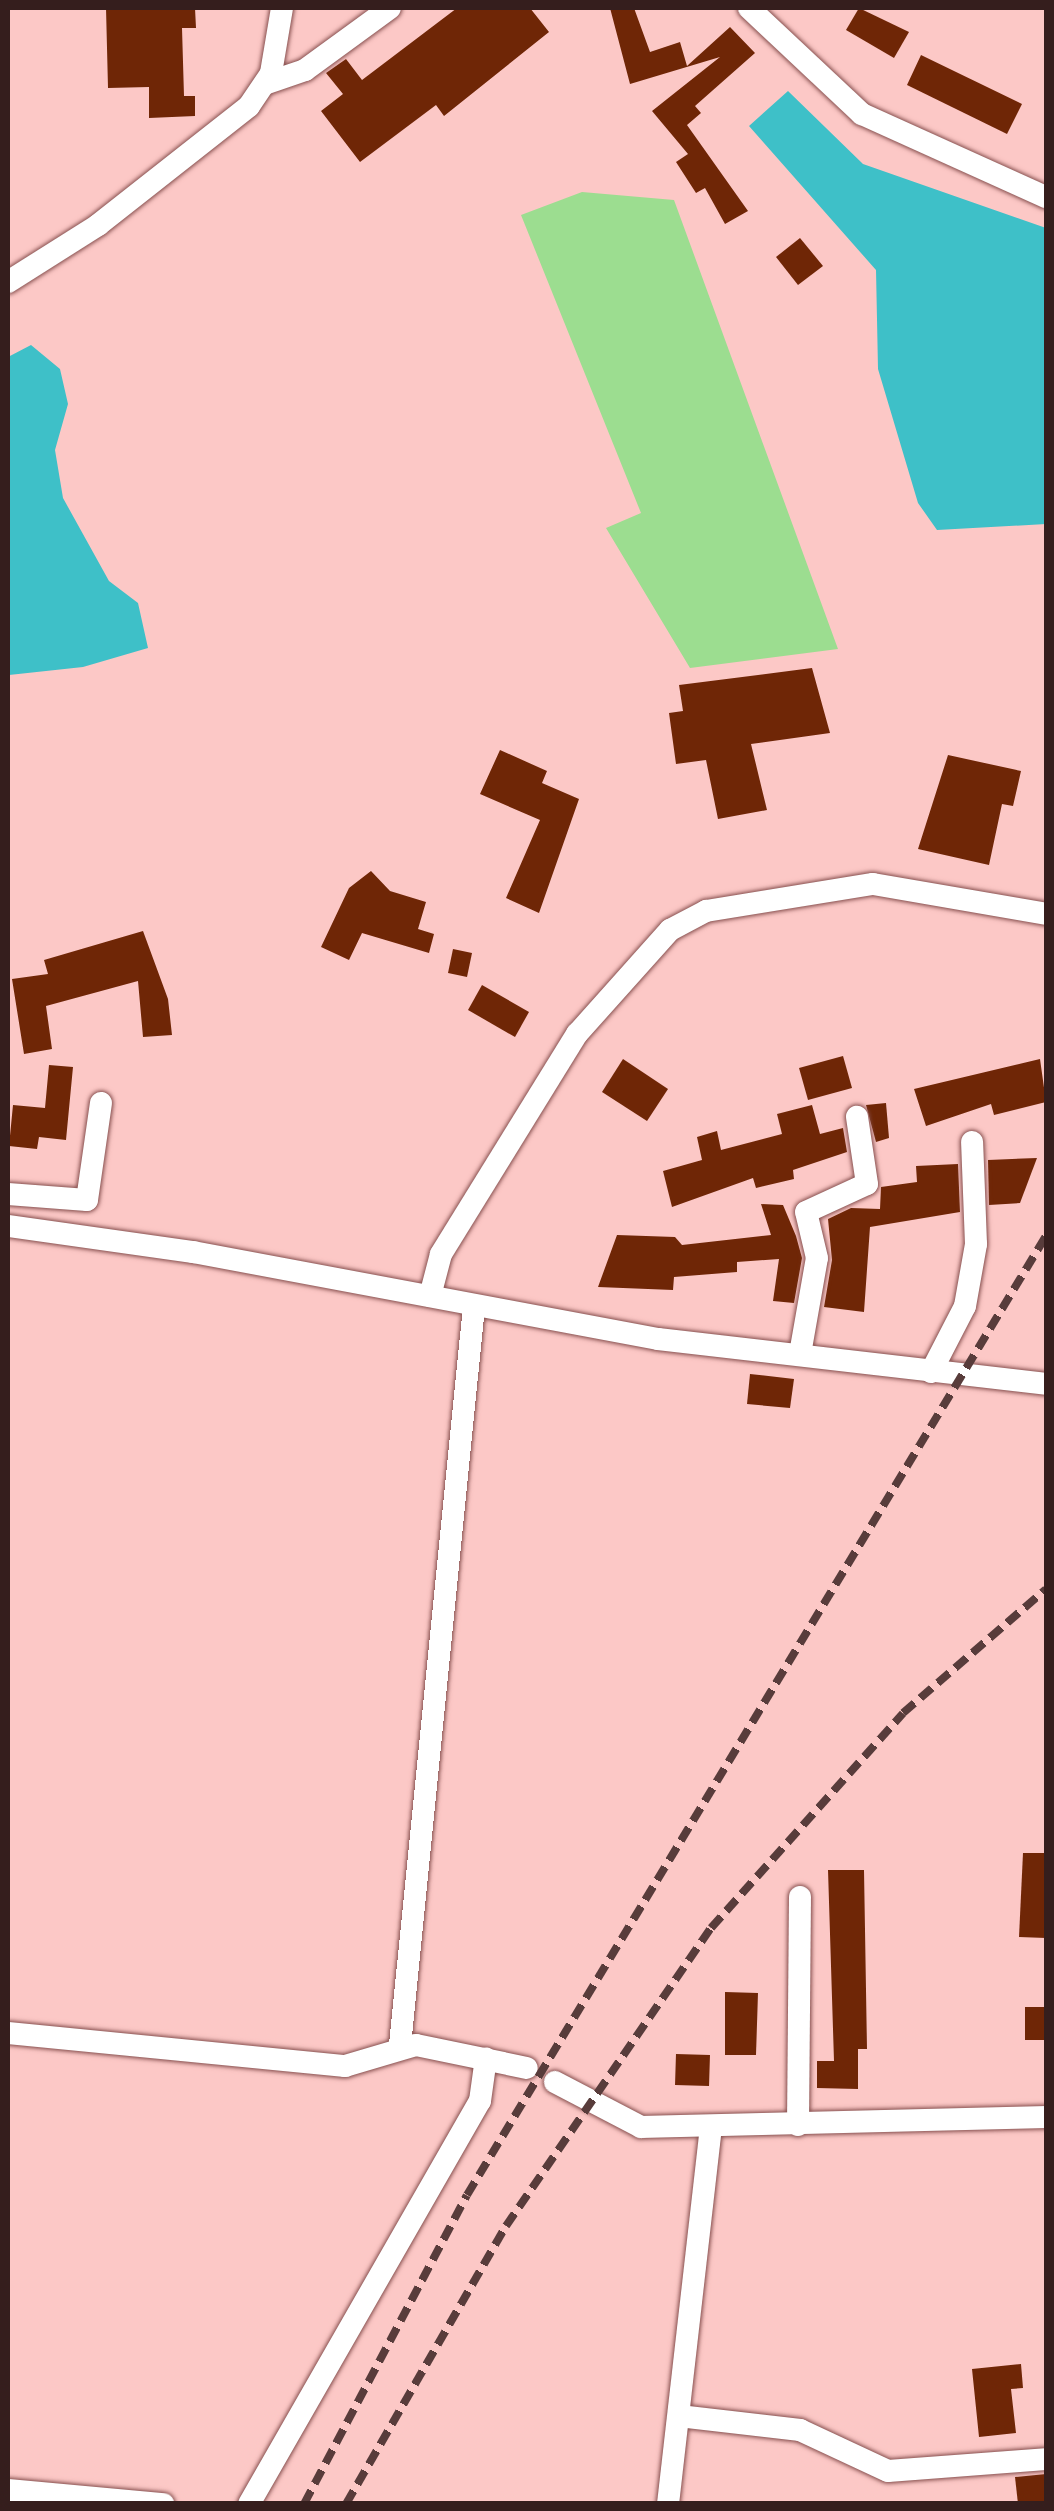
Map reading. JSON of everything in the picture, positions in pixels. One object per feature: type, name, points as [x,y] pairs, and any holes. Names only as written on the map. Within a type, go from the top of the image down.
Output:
[{"type":"street","points":[[267,83],[282,8]]},
{"type":"street","points":[[8,282],[188,157],[267,83],[304,70],[390,8]]},
{"type":"street","points":[[749,8],[862,114],[1046,197]]},
{"type":"street","points":[[430,1296],[440,1254],[577,1034],[670,930],[706,912],[873,884],[1046,914]]},
{"type":"street","points":[[8,1194],[87,1200],[101,1103]]},
{"type":"street","points":[[800,1354],[817,1258],[806,1212],[866,1184],[858,1117]]},
{"type":"street","points":[[931,1372],[965,1306],[976,1244],[972,1142]]},
{"type":"street","points":[[8,1226],[474,1306],[931,1372],[1046,1384]]},
{"type":"street","points":[[400,2045],[465,1458],[474,1306]]},
{"type":"street","points":[[798,2126],[800,1897]]},
{"type":"street","points":[[8,2032],[344,2066],[400,2045],[527,2068]]},
{"type":"street","points":[[249,2504],[480,2101],[486,2058]]},
{"type":"street","points":[[555,2082],[641,2127],[798,2126],[1046,2116]]},
{"type":"street","points":[[668,2504],[711,2128]]},
{"type":"street","points":[[678,2416],[800,2430],[888,2470],[1046,2459]]},
{"type":"street","points":[[8,2490],[162,2504]]},
{"type":"green space","points":[[582,192],[674,200],[838,649],[690,668],[606,528],[641,513],[521,215]]},
{"type":"water","points":[[788,91],[863,164],[1046,228],[1046,524],[937,530],[918,503],[878,369],[876,270],[749,126]]},
{"type":"water","points":[[31,345],[60,369],[68,404],[55,450],[63,498],[109,581],[138,603],[148,648],[83,667],[9,675],[8,357]]},
{"type":"building","points":[[106,8],[195,8],[196,28],[182,28],[184,96],[195,96],[195,116],[149,118],[149,87],[108,88]]},
{"type":"building","points":[[457,8],[530,8],[549,32],[444,116],[436,105],[360,162],[321,111],[343,94],[326,73],[346,59],[362,80]]},
{"type":"building","points":[[610,8],[634,8],[650,52],[680,42],[687,66],[730,27],[755,53],[695,106],[701,113],[687,125],[748,211],[725,224],[705,188],[696,193],[676,162],[688,154],[652,111],[720,57],[630,84]]},
{"type":"building","points":[[859,8],[909,32],[894,58],[846,30]]},
{"type":"building","points":[[921,55],[1022,104],[1007,134],[907,85]]},
{"type":"building","points":[[800,238],[823,266],[798,285],[776,257]]},
{"type":"building","points":[[812,668],[830,733],[751,744],[767,810],[718,819],[706,760],[676,764],[669,713],[683,711],[679,685]]},
{"type":"building","points":[[500,750],[547,771],[542,783],[579,799],[539,913],[506,898],[540,820],[480,794]]},
{"type":"building","points":[[948,755],[1021,771],[1013,806],[1002,804],[989,865],[918,849]]},
{"type":"building","points":[[371,871],[390,891],[426,902],[418,929],[434,934],[429,953],[362,933],[349,960],[321,947],[349,888]]},
{"type":"building","points":[[143,931],[168,999],[172,1035],[143,1037],[138,981],[46,1006],[52,1049],[24,1054],[12,979],[48,974],[44,960]]},
{"type":"building","points":[[453,949],[472,953],[467,977],[448,973]]},
{"type":"building","points":[[482,985],[529,1012],[515,1037],[468,1010]]},
{"type":"building","points":[[843,1056],[852,1088],[808,1100],[799,1068]]},
{"type":"building","points":[[623,1059],[668,1089],[647,1121],[602,1092]]},
{"type":"building","points":[[1040,1059],[1046,1102],[994,1115],[991,1104],[926,1126],[914,1089]]},
{"type":"building","points":[[49,1065],[73,1067],[66,1140],[39,1137],[37,1149],[9,1146],[13,1105],[45,1108]]},
{"type":"building","points":[[886,1103],[889,1138],[876,1142],[866,1105]]},
{"type":"building","points":[[812,1105],[820,1134],[843,1128],[847,1152],[793,1170],[794,1179],[756,1188],[753,1178],[672,1207],[663,1171],[702,1160],[697,1137],[717,1131],[721,1150],[782,1134],[777,1114]]},
{"type":"building","points":[[1037,1158],[1020,1203],[989,1205],[988,1160]]},
{"type":"building","points":[[958,1164],[960,1212],[870,1227],[864,1312],[824,1307],[832,1260],[828,1219],[851,1208],[880,1209],[881,1187],[917,1182],[916,1166]]},
{"type":"building","points":[[761,1204],[783,1205],[796,1236],[802,1258],[794,1303],[773,1301],[779,1259],[737,1262],[737,1272],[674,1277],[673,1290],[598,1287],[617,1235],[675,1237],[682,1245],[771,1235]]},
{"type":"building","points":[[750,1374],[794,1379],[790,1408],[747,1404]]},
{"type":"building","points":[[1023,1853],[1046,1853],[1046,1938],[1019,1937]]},
{"type":"building","points":[[828,1870],[864,1870],[867,2049],[858,2049],[858,2089],[817,2088],[817,2061],[834,2061]]},
{"type":"building","points":[[725,1992],[758,1993],[756,2055],[725,2055]]},
{"type":"building","points":[[1025,2007],[1046,2007],[1046,2040],[1025,2040]]},
{"type":"building","points":[[676,2054],[710,2055],[709,2086],[675,2085]]},
{"type":"building","points":[[1021,2364],[1023,2388],[1011,2389],[1016,2433],[979,2437],[972,2369]]},
{"type":"building","points":[[1046,2474],[1046,2504],[1018,2504],[1015,2477]]},
{"type":"railway","points":[[304,2504],[467,2195],[1046,1236]]},
{"type":"railway","points":[[346,2504],[506,2226],[711,1928],[903,1713],[1046,1589]]}]
